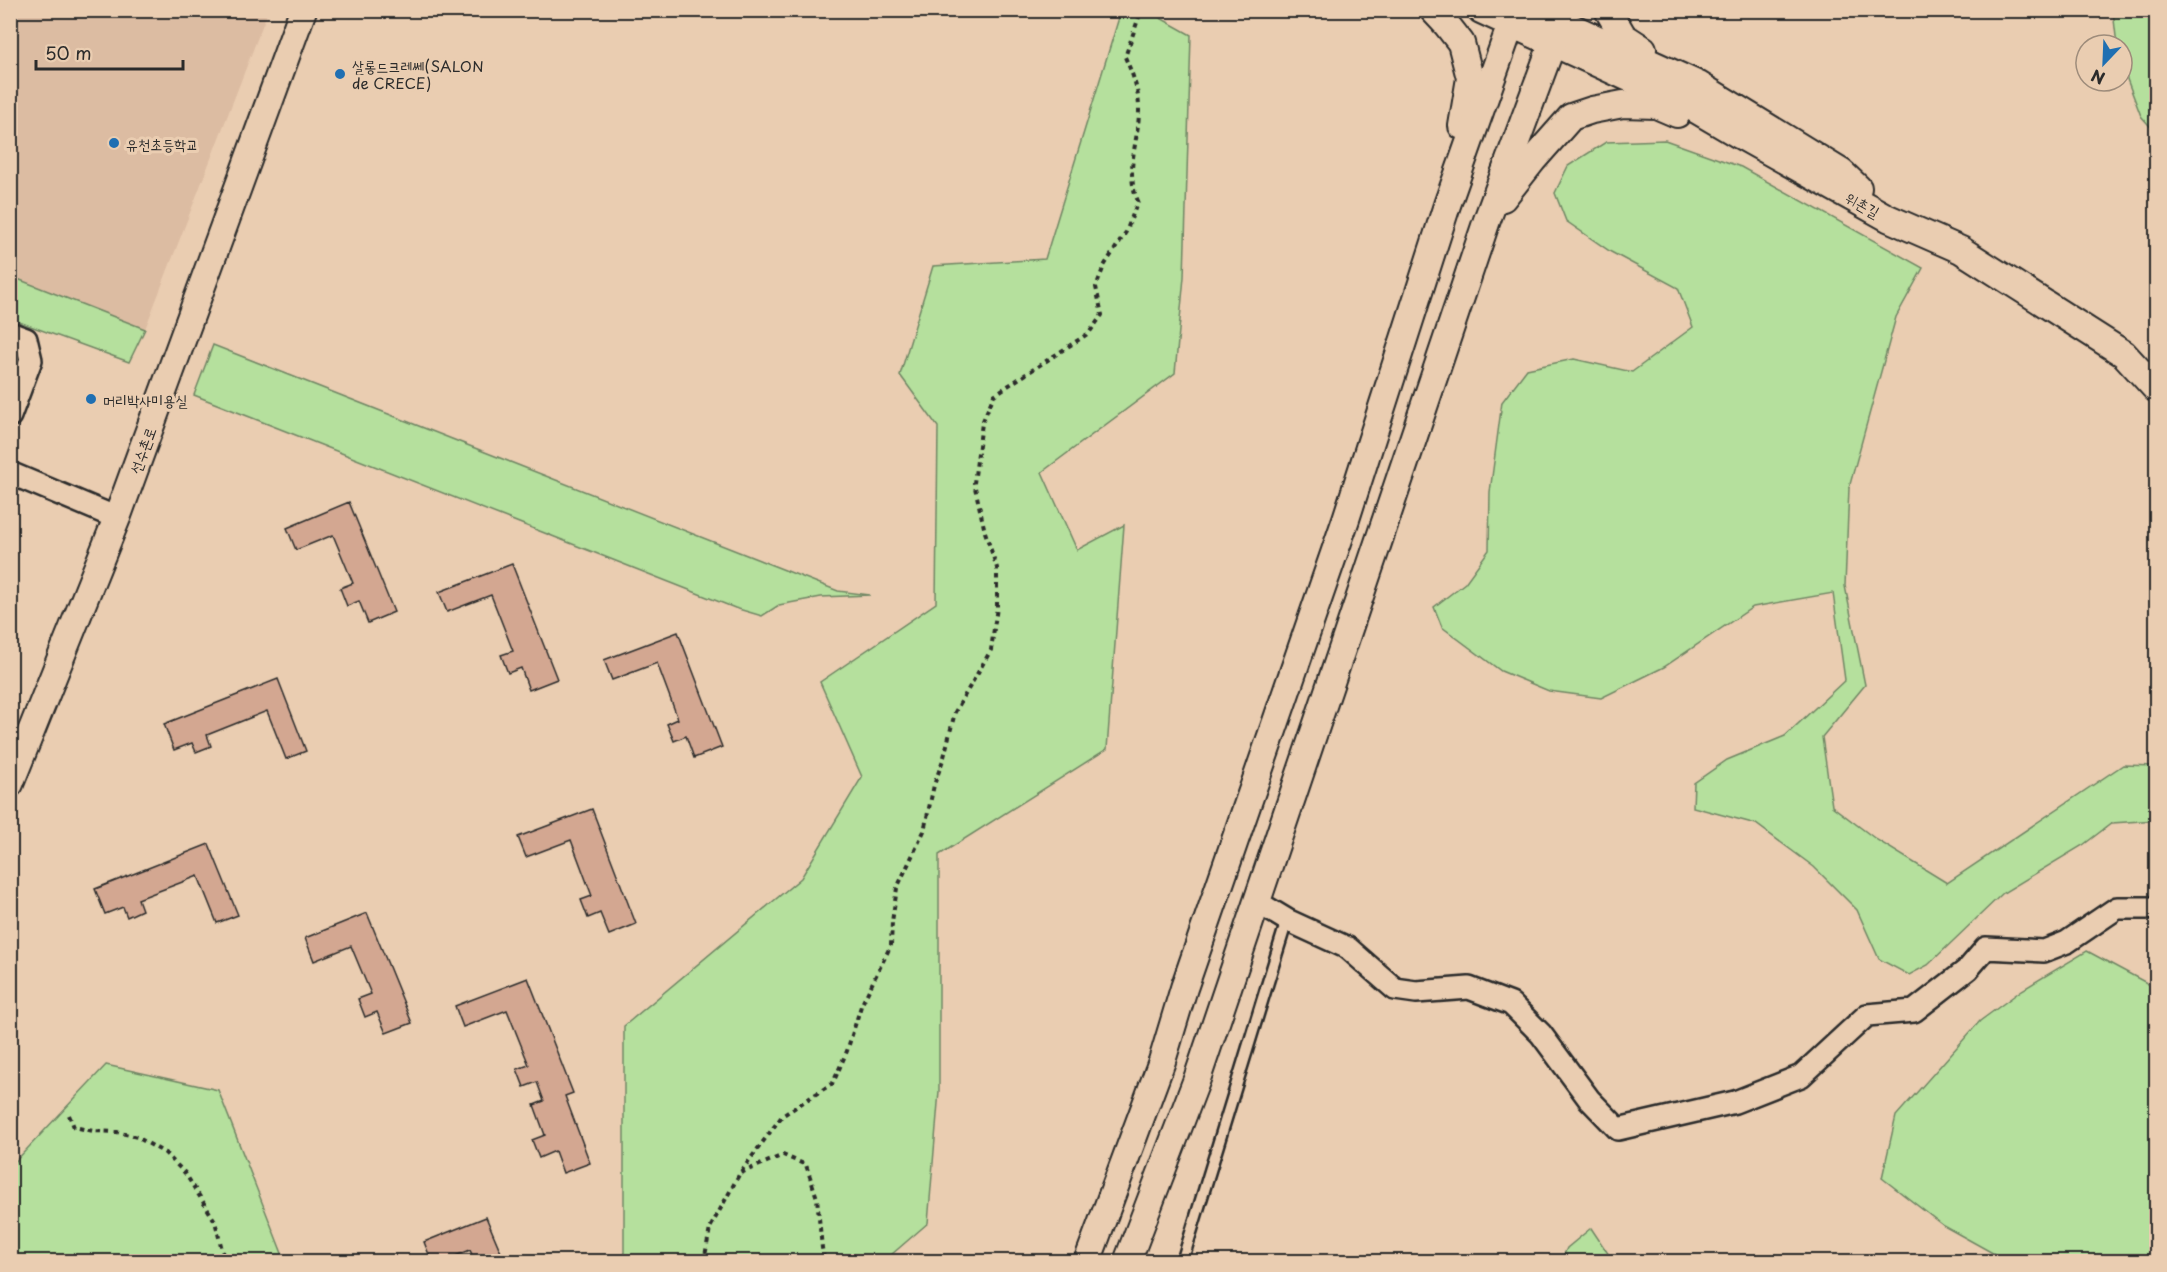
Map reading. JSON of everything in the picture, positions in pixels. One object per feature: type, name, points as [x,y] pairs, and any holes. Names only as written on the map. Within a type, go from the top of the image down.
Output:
[{"type":"street","name":"선수촌로","points":[[10,784],[117,518],[303,10]]},
{"type":"street","points":[[1433,10],[1461,43],[1470,78],[1447,205]]},
{"type":"street","points":[[1480,10],[1560,25]]},
{"type":"street","points":[[1534,10],[1560,25],[1699,85]]},
{"type":"street","points":[[1608,10],[1623,36],[1841,172],[1888,218]]},
{"type":"street","points":[[1087,1262],[1162,1061],[1188,976],[1346,519],[1447,205],[1513,18]]},
{"type":"street","points":[[1127,1262],[1197,1079],[1487,220],[1560,25]]},
{"type":"street","name":"위촌길","points":[[1560,25],[1741,136],[1888,218],[1961,250],[2124,354],[2157,389]]},
{"type":"street","points":[[1487,220],[1533,160],[1571,117],[1592,110],[1623,104],[1656,105],[1741,136]]},
{"type":"street","points":[[10,333],[26,339],[31,360],[10,416]]},
{"type":"street","points":[[10,473],[117,518]]},
{"type":"street","points":[[1257,902],[1287,920],[1348,948],[1395,989],[1416,992],[1469,988],[1511,1004],[1541,1034],[1589,1099],[1618,1129],[1735,1102],[1801,1076],[1867,1015],[1914,1011],[1968,969],[1986,948],[2044,951],[2067,942],[2117,908],[2157,908]]},
{"type":"lane","points":[[1182,1262],[1287,920]]},
{"type":"path","points":[[704,1262],[710,1228],[740,1173],[782,1116],[833,1083],[847,1051],[861,1006],[891,945],[897,888],[924,831],[934,785],[944,757],[955,712],[991,650],[997,607],[997,568],[985,532],[974,483],[982,423],[994,395],[1089,333],[1102,315],[1096,287],[1104,266],[1126,232],[1138,201],[1132,190],[1131,163],[1139,112],[1137,85],[1125,57],[1140,14],[1132,10]]},
{"type":"path","points":[[69,1115],[74,1127],[117,1132],[137,1137],[165,1154],[185,1173],[215,1221],[225,1262]]},
{"type":"path","points":[[740,1173],[783,1155],[806,1165],[817,1198],[825,1262]]},
{"type":"shaded area","name":"유천초등학교","points":[[10,11],[268,11],[145,329],[11,276]]},
{"type":"green space","points":[[1121,11],[1148,11],[1191,35],[1184,277],[1175,373],[1042,472],[1077,550],[1124,525],[1107,749],[939,855],[939,1091],[928,1223],[884,1261],[617,1261],[624,1253],[624,1026],[801,878],[862,777],[820,682],[936,603],[938,427],[900,375],[933,266],[1045,259]]},
{"type":"green space","points":[[2113,11],[2156,11],[2156,133],[2141,116],[2132,93],[2134,33],[2116,33]]},
{"type":"green space","points":[[1665,140],[1741,167],[1923,268],[1896,317],[1849,488],[1845,586],[1865,685],[1822,737],[1832,806],[1877,840],[1947,883],[2123,765],[2156,766],[2156,820],[2112,823],[2083,845],[2003,893],[1928,965],[1909,975],[1879,959],[1857,910],[1814,867],[1756,824],[1693,807],[1694,783],[1727,760],[1785,736],[1845,680],[1833,593],[1753,607],[1664,667],[1601,698],[1549,691],[1501,671],[1442,627],[1434,607],[1465,583],[1489,550],[1490,492],[1502,402],[1527,369],[1574,359],[1632,372],[1693,327],[1678,288],[1611,252],[1566,221],[1555,193],[1568,166],[1606,142]]},
{"type":"green space","points":[[10,276],[145,329],[129,362],[11,319]]},
{"type":"green space","points":[[213,345],[838,591],[870,595],[821,597],[779,605],[762,616],[735,608],[194,395]]},
{"type":"green space","points":[[2087,951],[2156,988],[2156,1261],[2007,1261],[1944,1226],[1882,1178],[1896,1116],[1980,1021],[2022,990]]},
{"type":"green space","points":[[106,1065],[218,1090],[285,1261],[21,1261],[11,1245],[11,1166]]},
{"type":"green space","points":[[1591,1228],[1613,1261],[1561,1261],[1567,1248]]},
{"type":"building","points":[[349,502],[394,612],[368,623],[359,601],[347,606],[340,588],[353,583],[333,535],[296,550],[287,528]]},
{"type":"building","points":[[512,564],[557,679],[529,690],[521,668],[508,673],[501,655],[513,651],[491,595],[447,612],[439,592]]},
{"type":"building","points":[[678,632],[722,747],[694,758],[686,736],[674,741],[667,724],[678,719],[657,663],[612,680],[604,660]]},
{"type":"building","points":[[278,679],[306,751],[286,759],[267,711],[207,735],[211,746],[196,752],[192,743],[174,750],[164,724]]},
{"type":"building","points":[[592,809],[636,924],[609,935],[600,913],[588,918],[581,900],[592,896],[571,840],[526,857],[518,837]]},
{"type":"building","points":[[209,844],[238,915],[217,923],[198,876],[138,899],[142,910],[127,917],[123,907],[105,914],[95,889]]},
{"type":"building","points":[[367,913],[412,1023],[386,1033],[377,1012],[365,1017],[358,999],[371,994],[351,946],[314,961],[305,938]]},
{"type":"building","points":[[528,978],[573,1093],[565,1096],[590,1163],[563,1173],[555,1151],[539,1158],[532,1140],[545,1135],[534,1105],[544,1101],[537,1082],[524,1087],[517,1069],[529,1065],[507,1010],[463,1027],[455,1006]]},
{"type":"building","points":[[486,1217],[505,1262],[475,1262],[470,1250],[441,1262],[432,1262],[424,1242]]},
{"type":"place","name":"살롱드크레쎄(SALON de CRECE)","points":[[340,74]]},
{"type":"place","name":"유천초등학교","points":[[114,143]]},
{"type":"place","name":"머리박사미용실","points":[[91,399]]}]
